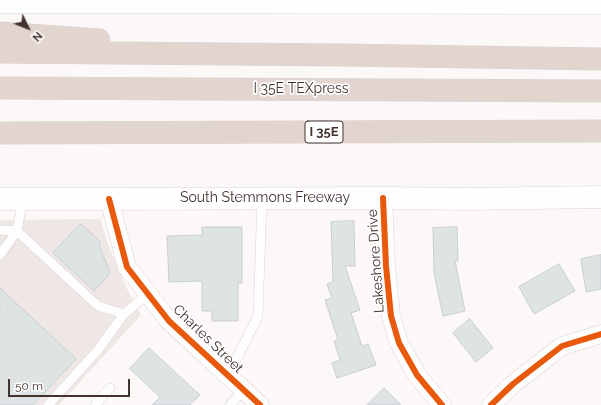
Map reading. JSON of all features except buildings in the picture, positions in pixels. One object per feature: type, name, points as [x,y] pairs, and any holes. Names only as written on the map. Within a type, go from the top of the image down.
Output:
[{"type":"highway","points":[[0,33],[342,55]]},
{"type":"highway","points":[[0,52],[601,59]]},
{"type":"highway","name":"I 35E TEXpress","points":[[0,88],[601,91]]},
{"type":"highway","name":"I 35E","points":[[0,133],[601,131]]},
{"type":"highway","points":[[0,136],[47,133]]},
{"type":"main road","points":[[0,2],[592,2]]},
{"type":"main road","name":"South Stemmons Freeway","points":[[0,199],[469,199],[601,197]]},
{"type":"street","name":"Lakeshore Drive","points":[[383,198],[386,266],[391,316],[399,343],[417,375],[442,405]]},
{"type":"street","name":"Charles Street","points":[[108,200],[127,267],[169,321],[260,405]]},
{"type":"street","points":[[491,405],[513,384],[562,346],[601,334]]},
{"type":"lane","points":[[228,376],[258,316],[262,198]]},
{"type":"lane","points":[[0,255],[17,232],[23,199]]},
{"type":"lane","points":[[0,230],[17,232],[98,306],[124,314]]},
{"type":"lane","points":[[48,405],[98,350],[124,314],[148,294]]},
{"type":"lane","points":[[95,405],[110,388]]},
{"type":"lane","points":[[230,405],[244,390]]},
{"type":"shaded area","points":[[100,219],[110,250],[126,287],[141,315],[59,405],[0,405],[0,220]]},
{"type":"cycle path","points":[[383,198],[386,266],[391,316],[399,343],[417,375],[442,405]]},
{"type":"cycle path","points":[[109,199],[127,267],[169,321],[260,405]]},
{"type":"cycle path","points":[[491,405],[513,384],[562,346],[601,334]]}]
